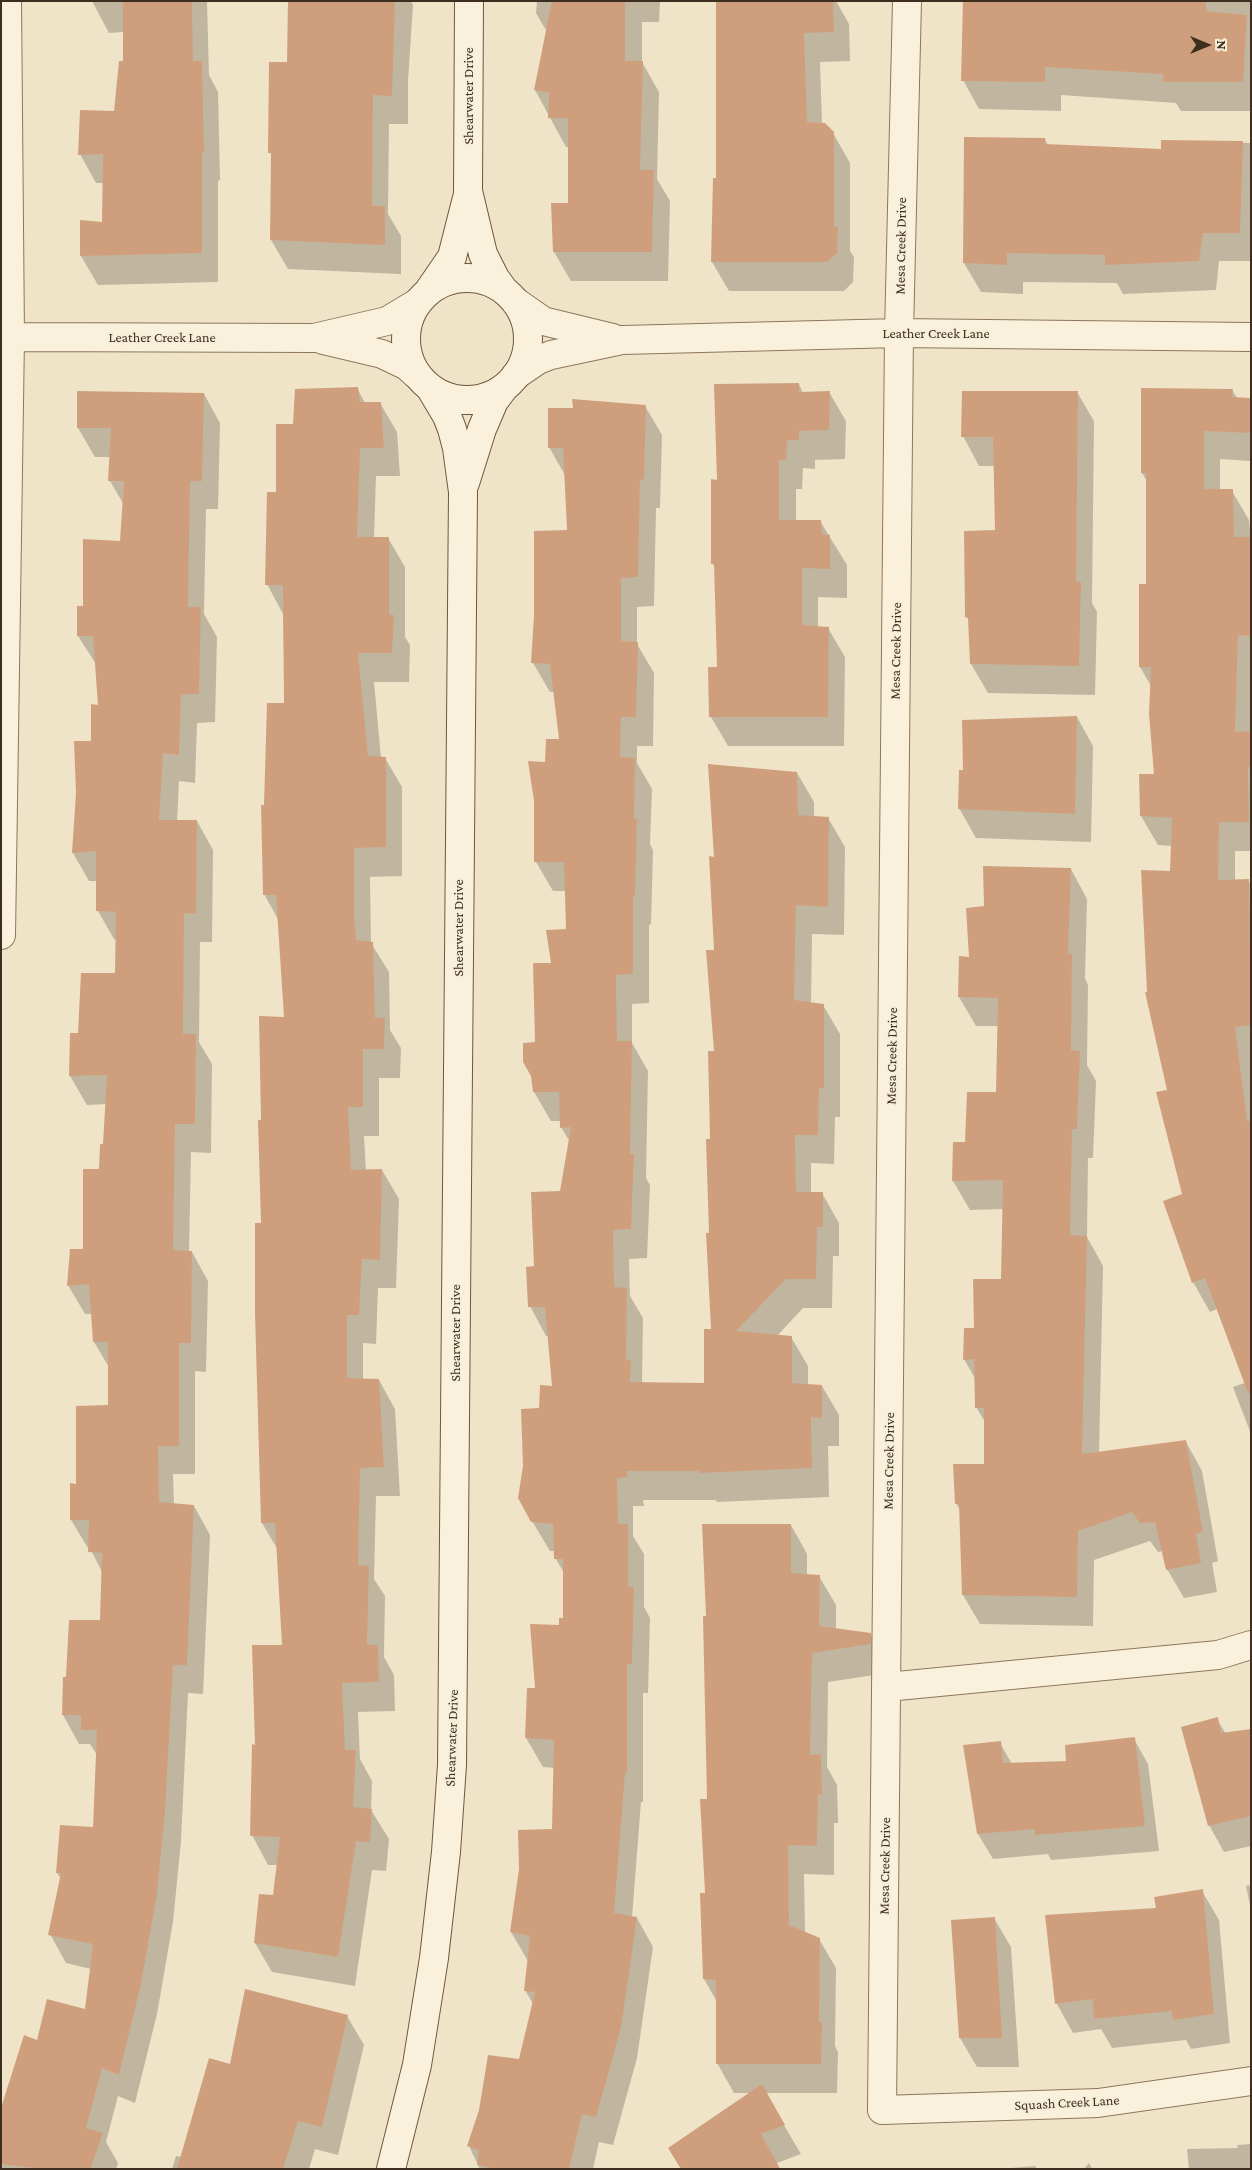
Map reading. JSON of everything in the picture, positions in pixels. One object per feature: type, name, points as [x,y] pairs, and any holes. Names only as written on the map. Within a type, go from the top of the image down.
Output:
[{"type":"street","points":[[1,935],[10,337],[7,1]]},
{"type":"street","name":"Shearwater Drive","points":[[424,296],[452,257],[468,191],[469,1]]},
{"type":"street","name":"Mesa Creek Drive","points":[[882,2110],[899,333],[907,1]]},
{"type":"street","name":"Shearwater Drive","points":[[468,191],[483,254],[510,295]]},
{"type":"street","points":[[467,277],[485,280],[510,295],[525,320],[528,338],[525,357],[510,382],[486,398],[467,400],[448,398],[424,382],[409,358],[406,339],[408,320],[424,296],[447,280],[467,277]]},
{"type":"street","name":"Leather Creek Lane","points":[[510,295],[543,321],[622,340]]},
{"type":"street","name":"Leather Creek Lane","points":[[10,337],[314,338],[387,322],[424,296]]},
{"type":"street","name":"Leather Creek Lane","points":[[510,382],[538,360],[551,355],[622,340],[899,333],[1251,338]]},
{"type":"street","name":"Leather Creek Lane","points":[[314,338],[382,354],[407,366],[424,382]]},
{"type":"street","name":"Shearwater Drive","points":[[391,2169],[417,2065],[433,1967],[446,1852],[452,1765],[463,492],[457,448],[452,429],[447,416],[424,382]]},
{"type":"street","name":"Shearwater Drive","points":[[463,492],[482,429],[494,402],[510,382]]},
{"type":"street","points":[[887,1687],[1218,1655],[1251,1645]]},
{"type":"street","name":"Squash Creek Lane","points":[[882,2110],[1098,2104],[1251,2081]]},
{"type":"building","points":[[123,1],[192,1],[193,61],[202,61],[204,152],[202,152],[202,253],[80,256],[80,220],[102,222],[103,154],[78,155],[80,110],[114,111],[119,61],[123,61]]},
{"type":"building","points":[[288,1],[395,1],[392,96],[373,95],[372,206],[385,206],[385,245],[270,240],[271,153],[268,153],[269,62],[287,62]]},
{"type":"building","points":[[552,1],[625,1],[625,61],[643,61],[640,170],[654,170],[652,252],[553,252],[551,203],[568,203],[568,118],[548,118],[549,93],[534,90]]},
{"type":"building","points":[[716,1],[833,1],[834,32],[804,33],[807,122],[825,123],[834,132],[834,227],[838,227],[837,253],[827,262],[711,262],[713,178],[716,178]]},
{"type":"building","points":[[963,1],[1206,1],[1206,11],[1247,15],[1243,82],[1163,82],[1163,74],[1045,67],[1045,82],[961,81]]},
{"type":"building","points":[[964,137],[1045,138],[1045,144],[1161,149],[1161,140],[1243,141],[1240,233],[1203,233],[1199,261],[1105,265],[1105,255],[1007,253],[1007,265],[963,263]]},
{"type":"building","points":[[799,383],[799,392],[830,391],[829,430],[799,431],[799,440],[787,440],[786,460],[779,460],[779,520],[821,520],[822,534],[830,535],[830,569],[802,568],[802,625],[829,627],[828,717],[709,717],[708,667],[717,667],[714,564],[711,564],[711,479],[717,480],[714,384]]},
{"type":"building","points":[[358,387],[360,402],[381,402],[384,448],[360,448],[357,537],[389,537],[389,615],[394,615],[392,653],[358,653],[368,756],[386,757],[386,847],[354,848],[354,915],[356,940],[373,942],[375,1018],[385,1018],[384,1049],[363,1049],[363,1107],[348,1107],[351,1170],[382,1169],[380,1260],[362,1259],[359,1315],[347,1315],[347,1378],[379,1379],[384,1467],[360,1468],[358,1565],[369,1566],[367,1645],[378,1645],[379,1682],[342,1683],[345,1750],[356,1750],[353,1807],[372,1809],[370,1842],[356,1841],[338,1957],[254,1943],[259,1894],[273,1895],[280,1837],[250,1836],[252,1744],[255,1745],[252,1645],[282,1645],[275,1523],[261,1523],[255,1313],[255,1223],[261,1223],[258,1120],[261,1120],[259,1016],[284,1017],[276,895],[263,895],[261,805],[264,805],[267,703],[284,703],[283,585],[265,585],[267,492],[276,492],[276,424],[293,424],[295,389]]},
{"type":"building","points":[[1141,388],[1233,389],[1232,397],[1251,398],[1251,433],[1204,431],[1204,489],[1233,489],[1234,537],[1251,537],[1251,636],[1238,635],[1235,732],[1251,731],[1251,767],[1248,767],[1249,822],[1219,822],[1218,880],[1249,879],[1251,1025],[1235,1027],[1247,1121],[1251,1121],[1251,1393],[1248,1393],[1205,1278],[1192,1283],[1163,1201],[1182,1194],[1156,1092],[1167,1090],[1145,992],[1147,992],[1141,870],[1170,871],[1172,818],[1140,816],[1139,774],[1154,774],[1149,714],[1151,667],[1139,667],[1139,584],[1146,584],[1146,473],[1141,473]]},
{"type":"building","points":[[77,391],[204,393],[202,481],[190,481],[188,607],[201,607],[199,694],[181,694],[179,755],[163,753],[159,820],[197,820],[196,914],[184,913],[183,1034],[196,1034],[195,1124],[175,1124],[173,1250],[192,1251],[191,1343],[179,1343],[179,1446],[158,1446],[159,1502],[194,1505],[187,1665],[173,1665],[165,1811],[157,1893],[141,1984],[119,2075],[102,2068],[86,2128],[103,2133],[90,2169],[41,2169],[1,2164],[1,2108],[24,2035],[37,2040],[47,1999],[85,2009],[93,1944],[48,1935],[61,1873],[56,1873],[60,1825],[93,1827],[97,1730],[81,1730],[81,1715],[62,1715],[63,1677],[66,1677],[69,1620],[100,1620],[102,1553],[88,1552],[89,1520],[70,1520],[70,1483],[76,1484],[76,1406],[108,1405],[108,1342],[93,1342],[89,1284],[67,1286],[70,1249],[83,1249],[83,1169],[99,1169],[100,1144],[103,1144],[107,1075],[69,1076],[70,1033],[78,1033],[81,973],[115,973],[116,912],[96,911],[96,851],[72,853],[76,793],[74,741],[91,741],[91,704],[98,705],[93,636],[77,636],[77,606],[83,606],[83,539],[120,541],[124,481],[108,481],[111,428],[77,428]]},
{"type":"building","points":[[962,391],[1078,391],[1076,582],[1081,582],[1079,666],[970,664],[968,618],[965,617],[964,531],[995,530],[993,437],[961,437]]},
{"type":"building","points":[[572,399],[646,405],[644,479],[640,480],[638,577],[621,578],[621,641],[638,642],[636,717],[621,717],[620,757],[635,758],[634,819],[637,819],[635,896],[633,896],[633,974],[616,975],[617,1041],[632,1041],[630,1154],[634,1154],[631,1229],[613,1230],[614,1287],[627,1288],[626,1359],[631,1360],[630,1382],[704,1383],[704,1329],[711,1329],[706,1233],[709,1233],[706,1139],[710,1139],[708,1051],[714,1051],[706,950],[714,950],[709,856],[714,857],[708,764],[797,772],[798,815],[829,817],[828,907],[796,905],[794,1000],[824,1004],[824,1088],[819,1088],[818,1135],[795,1135],[796,1192],[823,1192],[823,1227],[817,1227],[816,1279],[786,1279],[736,1331],[792,1336],[792,1383],[822,1385],[822,1418],[811,1417],[812,1468],[699,1473],[699,1471],[627,1471],[627,1477],[617,1478],[618,1524],[628,1524],[628,1587],[634,1587],[632,1664],[627,1664],[627,1773],[625,1773],[614,1913],[637,1917],[621,2028],[596,2117],[582,2114],[569,2169],[495,2169],[477,2165],[479,2150],[467,2146],[479,2110],[488,2055],[519,2059],[535,1992],[524,1991],[530,1936],[510,1932],[519,1869],[518,1830],[552,1829],[554,1740],[525,1738],[527,1688],[535,1688],[530,1624],[559,1625],[559,1618],[563,1618],[563,1559],[554,1559],[553,1524],[531,1522],[518,1498],[523,1466],[521,1409],[539,1408],[540,1385],[552,1386],[545,1307],[528,1307],[526,1267],[534,1266],[531,1192],[560,1191],[571,1127],[560,1128],[559,1092],[533,1092],[531,1076],[523,1062],[523,1043],[535,1042],[533,963],[551,963],[546,930],[566,929],[564,862],[534,862],[534,801],[528,761],[545,762],[546,739],[559,739],[550,664],[531,663],[534,616],[534,531],[567,530],[563,448],[548,448],[548,408],[573,408]]},
{"type":"building","points":[[1077,716],[1075,814],[958,809],[959,770],[963,770],[962,720]]},
{"type":"building","points":[[983,866],[1071,868],[1068,954],[1072,954],[1071,1050],[1080,1051],[1077,1129],[1072,1129],[1070,1235],[1087,1236],[1082,1454],[1186,1440],[1203,1532],[1196,1534],[1201,1563],[1166,1570],[1155,1522],[1140,1523],[1132,1512],[1078,1531],[1077,1597],[962,1595],[959,1504],[955,1504],[953,1464],[984,1464],[984,1408],[975,1408],[974,1359],[963,1360],[964,1328],[974,1328],[973,1279],[1001,1279],[1003,1180],[952,1181],[953,1142],[965,1142],[967,1092],[996,1092],[998,998],[958,997],[959,956],[969,957],[966,908],[984,906]]},
{"type":"building","points":[[702,1524],[791,1524],[791,1573],[820,1575],[819,1626],[871,1633],[871,1644],[812,1653],[810,1755],[821,1754],[822,1795],[818,1794],[817,1846],[788,1845],[789,1925],[820,1938],[819,2022],[822,2022],[821,2064],[716,2064],[716,1980],[703,1979],[700,1893],[705,1893],[700,1799],[707,1799],[703,1616],[706,1616]]},
{"type":"building","points":[[1218,1717],[1221,1733],[1251,1729],[1251,1816],[1208,1826],[1181,1727]]},
{"type":"building","points":[[1135,1737],[1145,1826],[1035,1835],[1035,1829],[977,1834],[963,1745],[1001,1741],[1003,1763],[1066,1761],[1065,1745]]},
{"type":"building","points":[[1203,1889],[1214,2014],[1173,2020],[1172,2011],[1094,2019],[1093,1999],[1055,2004],[1045,1915],[1156,1908],[1154,1897]]},
{"type":"building","points":[[995,1917],[1002,2038],[959,2038],[951,1920]]},
{"type":"building","points":[[245,1989],[348,2015],[322,2127],[298,2121],[283,2169],[177,2169],[209,2058],[230,2064]]},
{"type":"building","points":[[762,2084],[785,2125],[761,2134],[780,2169],[681,2169],[668,2148]]}]
